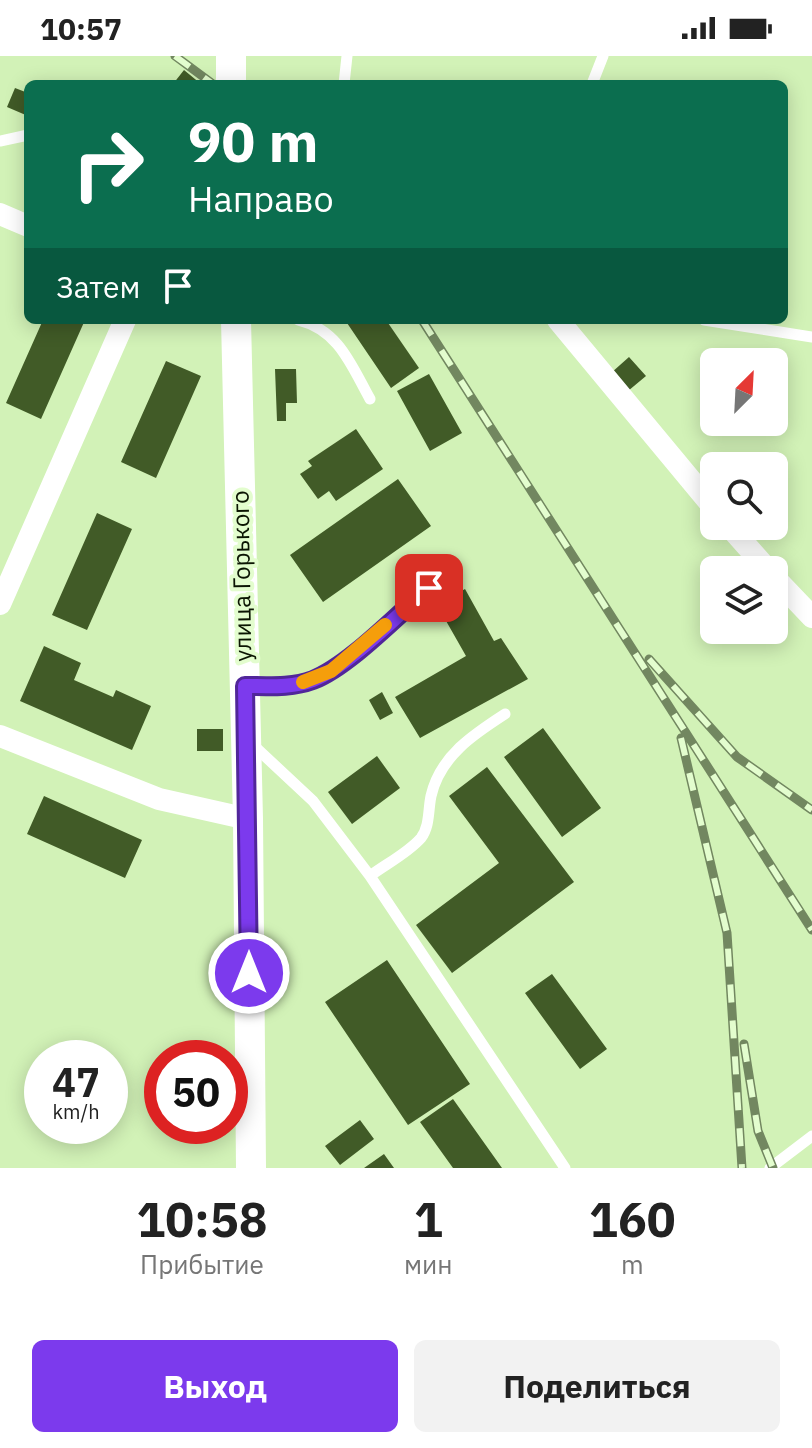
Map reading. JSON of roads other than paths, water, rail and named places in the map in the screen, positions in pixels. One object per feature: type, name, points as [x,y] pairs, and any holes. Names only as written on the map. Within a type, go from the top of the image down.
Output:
[{"type":"main road","name":"улица Горького","points":[[236,324],[248,819],[251,1168]]},
{"type":"street","points":[[0,214],[24,224]]},
{"type":"street","points":[[0,604],[123,324]]},
{"type":"street","points":[[561,324],[700,491]]},
{"type":"street","points":[[741,540],[756,556]]},
{"type":"street","points":[[788,592],[812,617]]},
{"type":"street","points":[[0,736],[159,799],[248,819]]},
{"type":"lane","points":[[344,80],[347,56]]},
{"type":"lane","points":[[594,80],[603,56]]},
{"type":"lane","points":[[0,141],[24,136]]},
{"type":"lane","points":[[315,324],[339,342],[370,399]]},
{"type":"lane","points":[[729,324],[812,337]]},
{"type":"lane","points":[[245,686],[288,685],[310,681],[331,671],[429,588]]},
{"type":"lane","points":[[370,876],[420,840],[429,818],[431,794],[448,760],[464,741],[505,714]]},
{"type":"lane","points":[[246,738],[313,801],[370,876],[565,1168]]},
{"type":"lane","points":[[770,1168],[812,1136]]},
{"type":"railway","points":[[175,56],[208,80]]},
{"type":"railway","points":[[425,324],[812,930]]},
{"type":"railway","points":[[649,659],[737,757],[812,810]]},
{"type":"railway","points":[[681,738],[727,933],[742,1168]]},
{"type":"railway","points":[[744,1044],[758,1131],[773,1168]]}]
